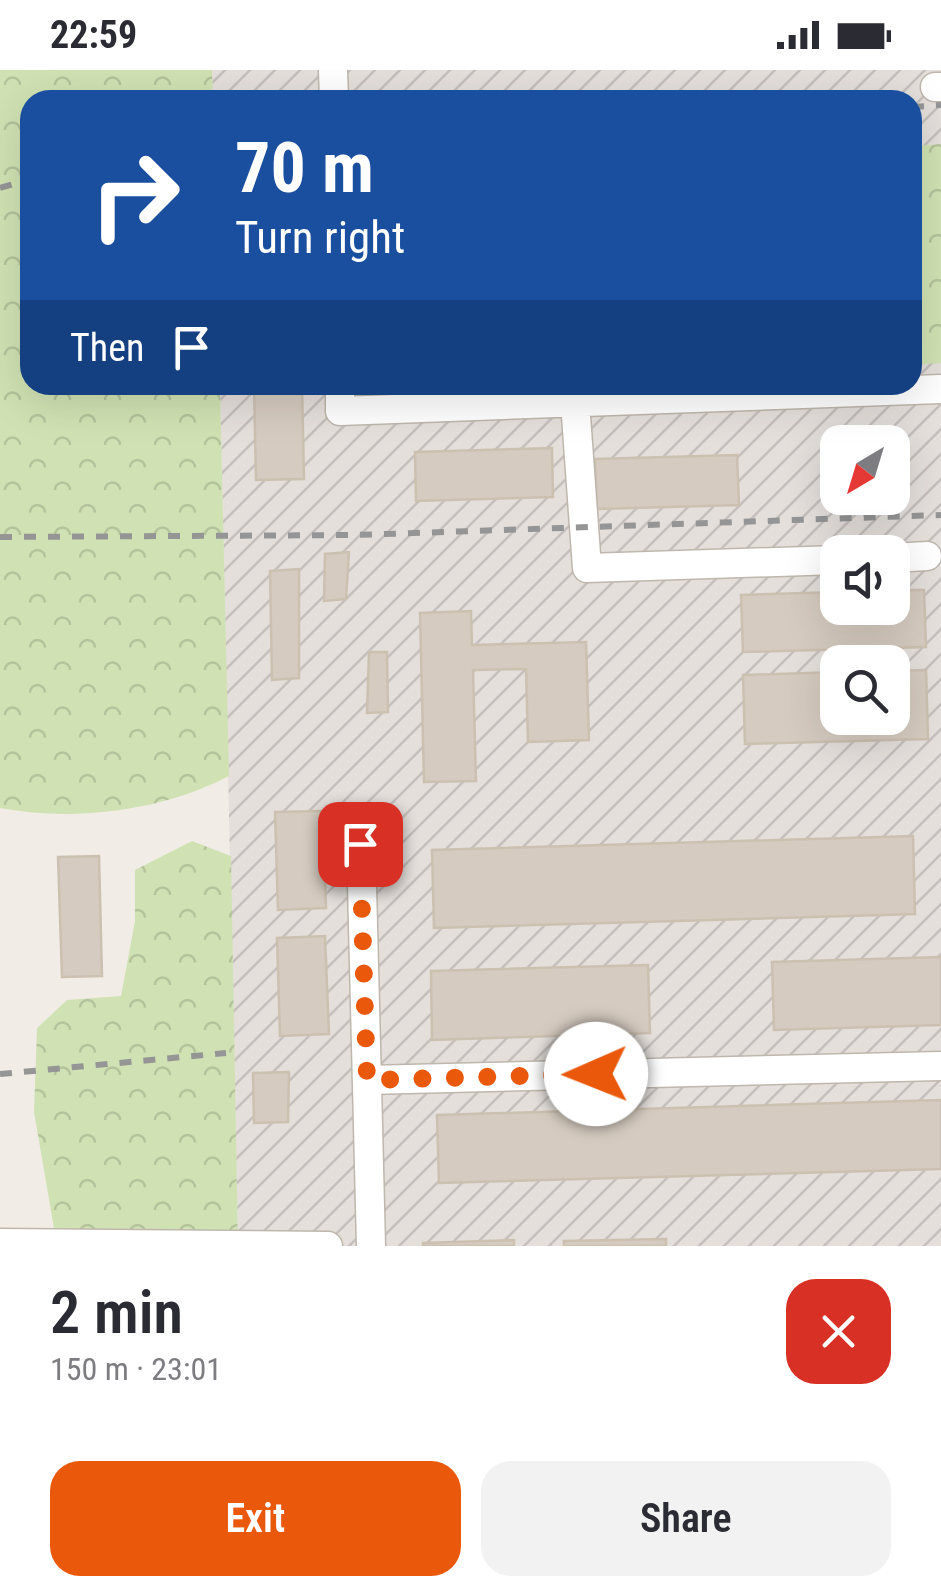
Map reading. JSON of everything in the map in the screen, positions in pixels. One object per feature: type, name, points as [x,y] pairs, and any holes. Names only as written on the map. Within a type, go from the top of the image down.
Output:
[{"type":"lane","points":[[340,395],[340,411],[758,395]]},
{"type":"lane","points":[[575,402],[587,568],[820,561]]},
{"type":"lane","points":[[910,557],[927,556]]},
{"type":"lane","points":[[360,844],[372,1246]]},
{"type":"lane","points":[[367,1080],[941,1066]]},
{"type":"lane","points":[[0,1243],[328,1246]]},
{"type":"shaded area","points":[[212,70],[941,70],[941,1246],[238,1246],[220,395],[922,395],[922,90],[213,90]]},
{"type":"green space","points":[[0,70],[212,70],[213,90],[20,90],[20,395],[220,395],[229,776],[176,798],[117,810],[57,814],[0,808]]},
{"type":"green space","points":[[941,144],[941,363],[922,364],[922,145]]},
{"type":"green space","points":[[192,841],[231,856],[238,1246],[57,1246],[34,1112],[37,1028],[67,1000],[121,996],[135,921],[135,870]]},
{"type":"building","points":[[254,395],[302,395],[304,479],[256,480]]},
{"type":"building","points":[[552,448],[553,497],[416,501],[415,452]]},
{"type":"building","points":[[737,455],[739,505],[597,509],[595,459]]},
{"type":"building","points":[[349,552],[346,599],[324,601],[325,554]]},
{"type":"building","points":[[299,569],[299,678],[272,680],[270,571]]},
{"type":"building","points":[[910,590],[924,590],[926,647],[820,645],[820,650],[743,652],[741,595],[820,593],[820,625],[910,625]]},
{"type":"building","points":[[471,611],[472,645],[586,642],[589,740],[528,742],[526,669],[473,670],[476,781],[424,782],[420,613]]},
{"type":"building","points":[[369,652],[387,652],[388,712],[367,713]]},
{"type":"building","points":[[910,670],[926,670],[928,739],[745,744],[743,675],[820,673],[820,735],[910,735]]},
{"type":"building","points":[[323,811],[326,908],[278,910],[275,812]]},
{"type":"building","points":[[913,836],[915,914],[434,928],[432,850]]},
{"type":"building","points":[[99,856],[102,976],[62,977],[58,857]]},
{"type":"building","points":[[325,936],[329,1034],[280,1036],[277,938]]},
{"type":"building","points":[[941,957],[941,1025],[774,1030],[772,962]]},
{"type":"building","points":[[648,965],[650,1033],[432,1040],[431,971]]},
{"type":"building","points":[[289,1072],[288,1122],[254,1123],[253,1073]]},
{"type":"building","points":[[941,1100],[941,1169],[439,1183],[437,1115]]},
{"type":"building","points":[[666,1239],[666,1246],[564,1246],[564,1241]]},
{"type":"building","points":[[514,1240],[514,1246],[423,1246],[423,1243]]},
{"type":"railway","points":[[922,106],[941,105]]},
{"type":"railway","points":[[0,188],[20,182]]},
{"type":"railway","points":[[0,537],[356,535],[941,515]]},
{"type":"railway","points":[[0,1074],[226,1053]]},
{"type":"route","points":[[360,844],[367,1080],[596,1074]]}]
